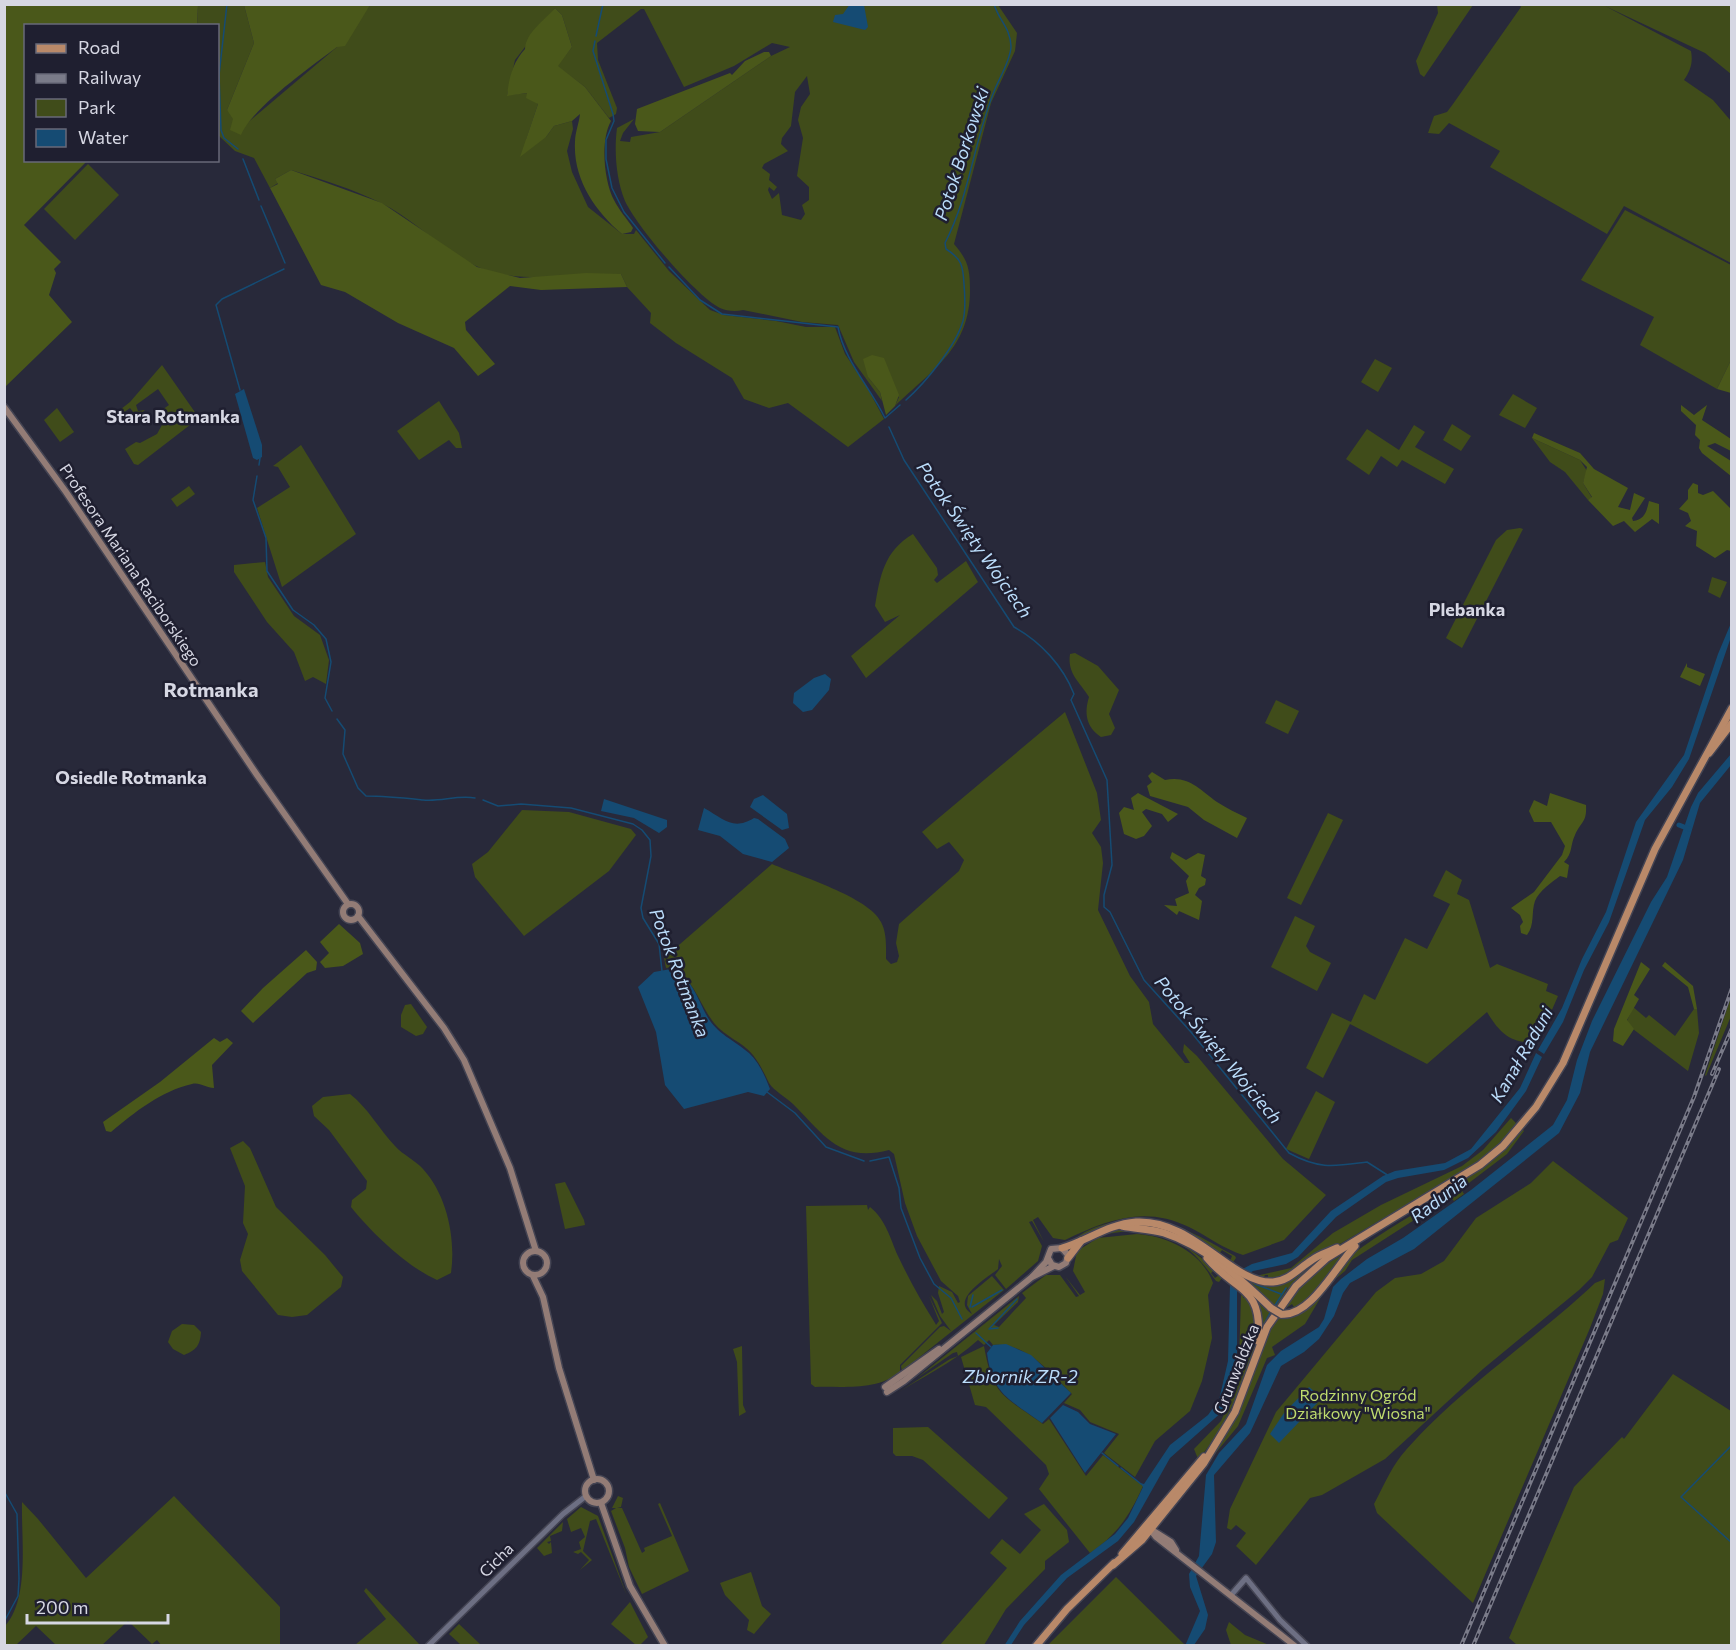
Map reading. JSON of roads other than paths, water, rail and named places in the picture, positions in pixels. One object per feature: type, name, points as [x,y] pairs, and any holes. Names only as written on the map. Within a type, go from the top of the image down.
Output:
[{"type":"main road","name":"Profesora Mariana Raciborskiego","points":[[4,407],[95,533],[346,905]]},
{"type":"main road","points":[[1705,757],[1731,708]]},
{"type":"main road","points":[[1705,757],[1731,723]]},
{"type":"main road","name":"Grunwaldzka","points":[[1148,1528],[1158,1521],[1198,1472],[1234,1412],[1258,1350],[1282,1302],[1313,1271],[1458,1180],[1495,1154],[1528,1118],[1547,1090],[1572,1044],[1655,849],[1705,757]]},
{"type":"main road","points":[[356,918],[357,906],[346,905],[344,917],[356,918],[367,929],[444,1028],[464,1060],[510,1168],[533,1252],[547,1260],[542,1273],[543,1297],[559,1368],[594,1480]]},
{"type":"main road","points":[[886,1389],[1032,1277],[1048,1258],[1052,1249],[1062,1248],[1120,1226],[1147,1223],[1176,1230],[1250,1286],[1271,1308],[1281,1314],[1295,1313],[1307,1306],[1353,1245]]},
{"type":"main road","points":[[1120,1226],[1168,1234],[1203,1254],[1250,1286],[1259,1315],[1258,1350]]},
{"type":"main road","points":[[1032,1277],[1054,1266],[1064,1265],[1082,1239]]},
{"type":"main road","points":[[1250,1286],[1284,1280],[1319,1255],[1353,1245]]},
{"type":"main road","points":[[1062,1248],[1068,1258]]},
{"type":"main road","points":[[533,1252],[524,1258],[522,1265],[525,1271],[533,1276],[543,1297]]},
{"type":"main road","points":[[1048,1258],[1054,1266]]},
{"type":"main road","points":[[533,1276],[542,1273]]},
{"type":"main road","name":"Grunwaldzka","points":[[1036,1646],[1078,1597],[1133,1550],[1210,1451]]},
{"type":"main road","points":[[594,1480],[585,1488],[586,1496],[590,1502],[601,1503]]},
{"type":"main road","points":[[594,1480],[604,1482],[609,1488],[608,1496],[601,1503]]},
{"type":"main road","points":[[601,1503],[630,1586],[665,1646]]},
{"type":"main road","points":[[1158,1521],[1159,1533]]},
{"type":"main road","points":[[1148,1528],[1159,1533],[1177,1551]]},
{"type":"main road","points":[[1148,1528],[1295,1646]]},
{"type":"street","name":"Cicha","points":[[428,1646],[567,1510],[586,1496]]},
{"type":"street","points":[[1232,1594],[1246,1578],[1280,1620],[1307,1646]]},
{"type":"water","points":[[850,4],[864,5],[868,27],[865,30],[833,22],[835,15],[843,14]]},
{"type":"water","points":[[244,389],[262,445],[262,457],[257,460],[253,458],[235,394]]},
{"type":"water","points":[[1731,623],[1731,637],[1689,759],[1672,787],[1645,820],[1609,922],[1584,970],[1563,1022],[1544,1054],[1538,1050],[1562,1008],[1582,959],[1606,912],[1636,822],[1684,755],[1718,654]]},
{"type":"water","points":[[825,674],[831,679],[829,690],[812,710],[803,712],[793,703],[794,693],[814,678]]},
{"type":"water","points":[[1731,754],[1731,765],[1700,803],[1683,860],[1590,1052],[1580,1093],[1559,1133],[1414,1249],[1350,1283],[1343,1293],[1334,1316],[1319,1339],[1304,1352],[1281,1366],[1250,1433],[1214,1475],[1216,1542],[1212,1554],[1196,1576],[1208,1615],[1205,1629],[1194,1645],[1185,1646],[1200,1611],[1190,1587],[1189,1574],[1199,1556],[1206,1475],[1219,1453],[1246,1424],[1267,1365],[1281,1351],[1319,1327],[1324,1319],[1333,1287],[1341,1279],[1367,1259],[1403,1238],[1471,1190],[1553,1125],[1567,1100],[1577,1060],[1592,1021],[1651,902],[1667,877],[1691,807],[1698,793]]},
{"type":"water","points":[[763,795],[787,814],[789,828],[782,830],[750,807],[754,799]]},
{"type":"water","points":[[604,799],[667,820],[667,827],[659,833],[634,818],[601,811]]},
{"type":"water","points":[[704,808],[729,822],[740,823],[754,818],[758,819],[785,839],[789,848],[772,862],[743,854],[720,836],[698,830]]},
{"type":"water","points":[[671,969],[689,982],[716,1028],[756,1061],[770,1089],[764,1096],[748,1092],[684,1109],[665,1085],[656,1032],[638,987],[654,972]]},
{"type":"water","points":[[1536,1053],[1542,1057],[1526,1091],[1496,1132],[1468,1158],[1444,1170],[1386,1182],[1336,1217],[1298,1257],[1286,1264],[1253,1271],[1244,1277],[1237,1288],[1237,1358],[1234,1381],[1223,1411],[1170,1458],[1134,1522],[1118,1541],[1067,1578],[1024,1625],[1011,1645],[1004,1646],[1020,1621],[1061,1575],[1115,1534],[1128,1518],[1143,1487],[1140,1483],[1144,1484],[1170,1445],[1208,1415],[1219,1400],[1228,1361],[1230,1286],[1239,1271],[1252,1264],[1292,1253],[1331,1211],[1383,1176],[1395,1171],[1445,1163],[1471,1149],[1520,1088]]},
{"type":"water","name":"Zbiornik ZR-2","points":[[1006,1344],[1031,1355],[1071,1393],[1042,1423],[1012,1402],[998,1388],[993,1378],[987,1353],[993,1345]]},
{"type":"water","points":[[1309,1387],[1322,1398],[1279,1443],[1270,1434],[1284,1413]]},
{"type":"water","name":"Zbiornik ZR-2","points":[[1063,1405],[1078,1412],[1090,1424],[1116,1434],[1085,1473],[1050,1418]]},
{"type":"waterway","name":"Potok Rotmanka","points":[[227,4],[219,75],[221,130],[224,138],[238,149]]},
{"type":"waterway","name":"Potok Święty Wojciech","points":[[596,36],[603,4]]},
{"type":"waterway","name":"Potok Borkowski","points":[[906,400],[939,364],[954,342],[963,321],[965,302],[962,268],[955,256],[946,249],[945,243],[960,206],[988,108],[1011,51],[1009,34],[994,4]]},
{"type":"waterway","name":"Potok Święty Wojciech","points":[[595,41],[593,51],[614,121],[606,140],[606,159],[612,188],[624,212],[665,263]]},
{"type":"waterway","name":"Potok Rotmanka","points":[[243,159],[259,200]]},
{"type":"waterway","name":"Potok Rotmanka","points":[[261,206],[285,263]]},
{"type":"waterway","name":"Potok Święty Wojciech","points":[[669,267],[700,300],[722,314],[838,327],[846,351],[885,418],[900,405]]},
{"type":"waterway","name":"Potok Rotmanka","points":[[240,390],[216,305],[222,299],[284,269]]},
{"type":"waterway","name":"Potok Święty Wojciech","points":[[889,427],[904,460],[1014,627],[1042,647],[1064,674],[1074,694],[1071,700],[1107,780],[1112,865],[1104,895],[1104,907],[1110,912],[1144,980],[1191,1032],[1289,1153],[1319,1164],[1367,1162],[1389,1176]]},
{"type":"waterway","name":"Potok Rotmanka","points":[[259,465],[260,458]]},
{"type":"waterway","name":"Potok Rotmanka","points":[[257,476],[253,500],[266,538],[267,571],[293,610],[314,625],[326,639],[331,662],[325,698],[332,711]]},
{"type":"waterway","name":"Potok Rotmanka","points":[[337,719],[345,730],[343,754],[358,788],[366,796],[430,800],[475,798]]},
{"type":"waterway","name":"Potok Rotmanka","points":[[483,800],[498,806],[521,804],[571,808],[633,824],[642,830],[650,840],[651,856],[641,908],[643,918],[659,944],[662,971]]},
{"type":"waterway","points":[[1679,825],[1689,829]]},
{"type":"waterway","name":"Potok Rotmanka","points":[[767,1092],[795,1113],[826,1147],[864,1161]]},
{"type":"waterway","name":"Potok Rotmanka","points":[[870,1161],[889,1157],[899,1188],[901,1208],[920,1258],[934,1284],[951,1298],[962,1319]]},
{"type":"waterway","points":[[1255,1284],[1281,1294]]},
{"type":"waterway","points":[[1274,1307],[1286,1288]]},
{"type":"waterway","points":[[972,1307],[1002,1290]]},
{"type":"waterway","points":[[970,1307],[973,1295]]},
{"type":"waterway","points":[[990,1328],[1017,1299]]},
{"type":"waterway","points":[[1264,1324],[1271,1311]]},
{"type":"waterway","points":[[989,1329],[998,1328]]},
{"type":"waterway","name":"Potok Rotmanka","points":[[976,1333],[991,1347]]},
{"type":"waterway","points":[[1732,1445],[1681,1497],[1732,1543]]},
{"type":"waterway","name":"Potok Rotmanka","points":[[1102,1453],[1118,1466]]},
{"type":"waterway","name":"Potok Rotmanka","points":[[1121,1468],[1141,1484]]},
{"type":"waterway","points":[[4,1491],[17,1514],[19,1579],[18,1596],[4,1622]]},
{"type":"railway","points":[[1461,1646],[1694,1097],[1732,988]]},
{"type":"railway","points":[[1712,1074],[1732,1028]]},
{"type":"railway","points":[[1473,1646],[1719,1069]]},
{"type":"district","name":"Stara Rotmanka","points":[[173,417]]},
{"type":"district","name":"Plebanka","points":[[1467,610]]},
{"type":"district","name":"Rotmanka","points":[[211,690]]},
{"type":"district","name":"Osiedle Rotmanka","points":[[131,778]]},
{"type":"water label","name":"Kanał Raduni","points":[[1522,1055]]},
{"type":"water label","name":"Radunia","points":[[1439,1199]]},
{"type":"park label","name":"Rodzinny Ogród Działkowy \"Wiosna\"","points":[[1358,1404]]}]
